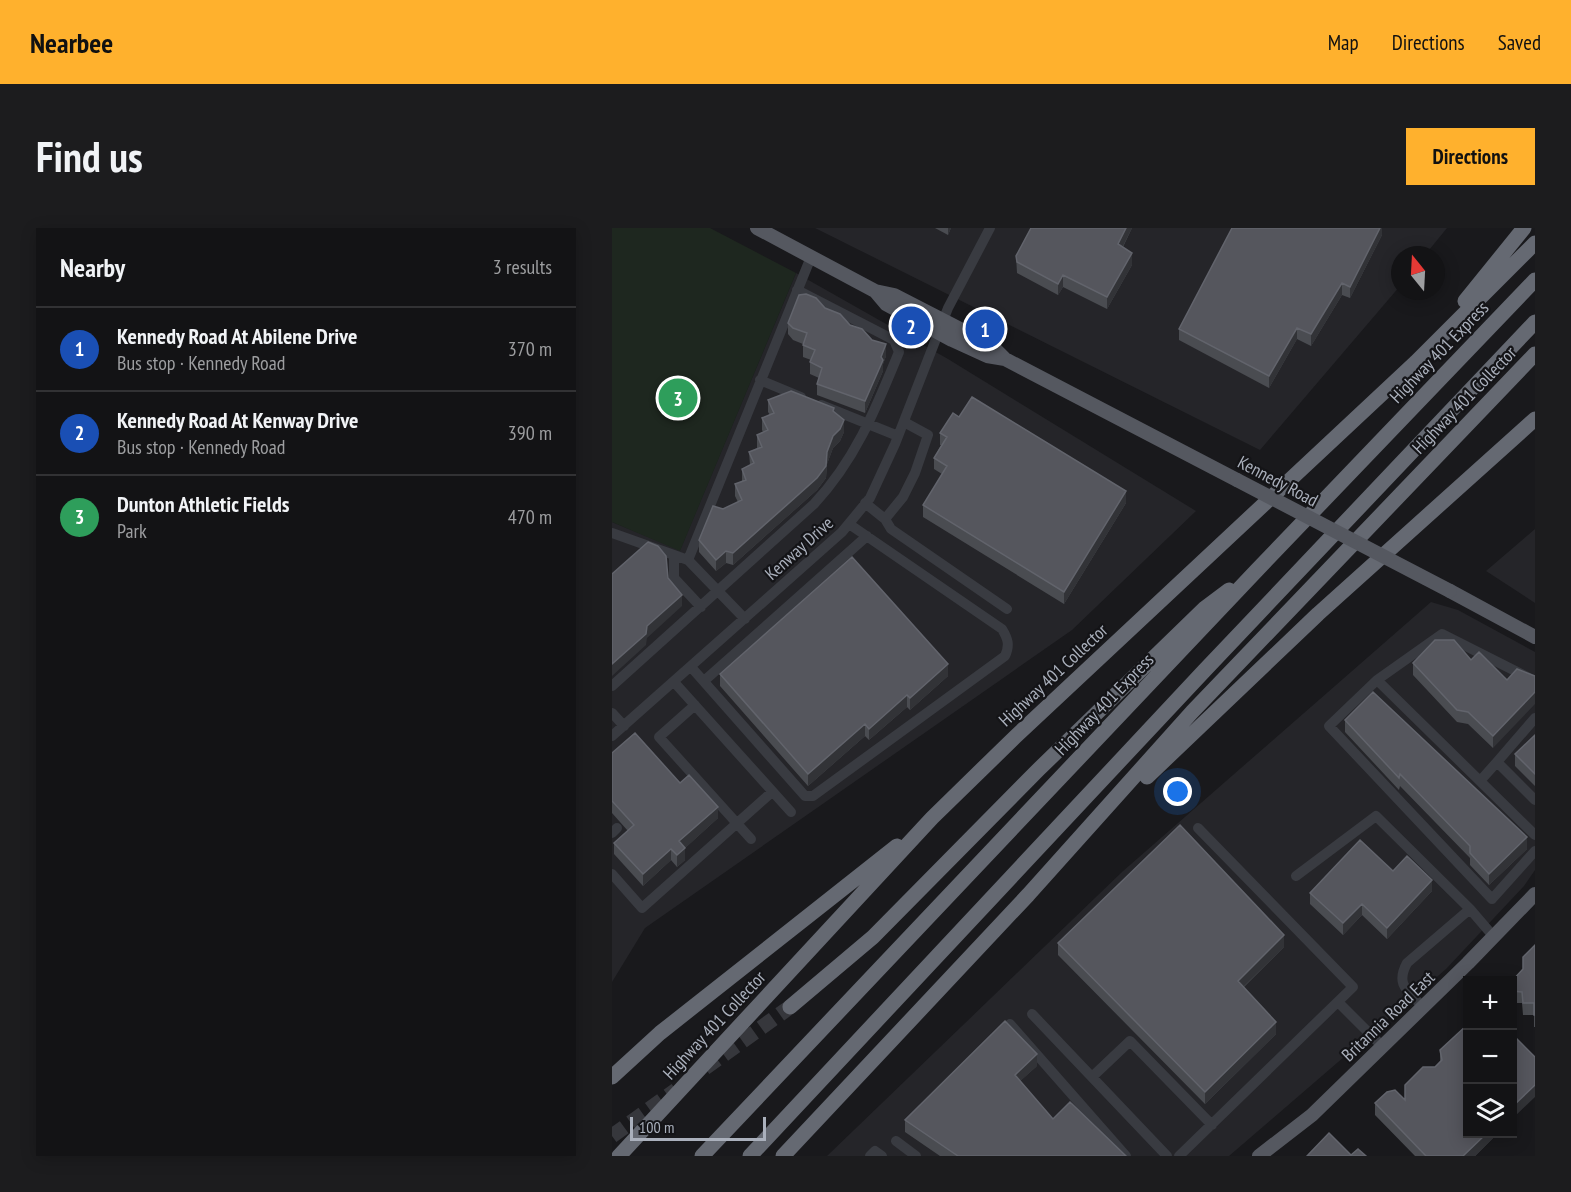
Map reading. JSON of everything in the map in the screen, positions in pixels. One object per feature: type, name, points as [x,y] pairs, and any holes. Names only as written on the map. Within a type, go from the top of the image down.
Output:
[{"type":"highway","points":[[1416,362],[1524,228]]},
{"type":"highway","name":"Highway 401 Collector","points":[[619,1156],[932,818],[1416,362],[1535,243]]},
{"type":"highway","name":"Highway 401 Express","points":[[702,1156],[1535,280]]},
{"type":"highway","points":[[750,1156],[1204,670],[1535,322]]},
{"type":"highway","name":"Highway 401 Collector","points":[[783,1156],[1065,856],[1192,712],[1535,354]]},
{"type":"highway","points":[[1065,856],[1318,614],[1535,421]]},
{"type":"highway","points":[[790,1007],[873,937],[1038,770],[1205,608],[1257,570]]},
{"type":"highway","points":[[612,1077],[660,1033],[932,818]]},
{"type":"main road","name":"Kennedy Road","points":[[757,228],[875,291],[886,304],[940,326],[987,357],[1005,358],[1535,637]]},
{"type":"main road","name":"Britannia Road East","points":[[1259,1156],[1312,1115],[1535,894]]},
{"type":"street","name":"Kenway Drive","points":[[612,736],[842,532],[865,503],[904,422],[940,326],[990,228]]},
{"type":"street","points":[[688,560],[811,257]]},
{"type":"street","points":[[612,686],[814,504],[834,483],[869,424],[899,352],[894,340],[797,290]]},
{"type":"street","points":[[760,380],[898,436]]},
{"type":"street","points":[[885,519],[903,497],[928,435],[904,422]]},
{"type":"street","points":[[865,503],[885,519],[891,529],[1007,609]]},
{"type":"street","points":[[691,666],[805,796],[813,796],[1005,656],[1008,639],[1002,630],[849,524]]},
{"type":"street","points":[[612,533],[688,560],[745,619]]},
{"type":"street","points":[[704,681],[867,536]]},
{"type":"street","points":[[674,555],[674,578],[701,607]]},
{"type":"street","points":[[1535,681],[1442,634],[1377,681],[1329,726],[1492,899],[1535,852]]},
{"type":"street","points":[[674,681],[791,812]]},
{"type":"street","points":[[1377,681],[1535,835]]},
{"type":"street","points":[[695,705],[659,737],[751,839]]},
{"type":"street","points":[[612,713],[624,726]]},
{"type":"street","points":[[1480,781],[1535,718]]},
{"type":"street","points":[[1497,762],[1535,800]]},
{"type":"street","points":[[612,874],[642,908],[772,792]]},
{"type":"street","points":[[1296,876],[1376,816],[1470,909],[1494,937]]},
{"type":"street","points":[[1179,1156],[1353,987],[1198,828]]},
{"type":"street","points":[[1423,1007],[1402,985],[1401,975],[1407,963],[1470,909]]},
{"type":"street","points":[[1338,1002],[1382,1046]]},
{"type":"street","points":[[1032,1014],[1167,1156]]},
{"type":"street","points":[[1010,1024],[1126,1156]]},
{"type":"street","points":[[1092,1077],[1130,1041],[1212,1125]]},
{"type":"street","points":[[896,1141],[916,1156]]},
{"type":"street","points":[[870,1156],[875,1150],[882,1156]]},
{"type":"shaded area","points":[[612,228],[710,228],[796,273],[680,551],[612,522]]},
{"type":"shaded area","points":[[815,228],[1447,228],[1432,246],[1391,246],[1391,297],[1260,450]]},
{"type":"shaded area","points":[[796,273],[948,359],[1196,511],[1072,630],[645,928],[612,982],[612,522],[680,550]]},
{"type":"shaded area","points":[[1535,529],[1535,603],[1486,571]]},
{"type":"shaded area","points":[[1431,602],[1458,610],[1535,652],[1535,870],[1524,886],[1446,969],[1229,1156],[827,1156],[1122,872]]},
{"type":"building","points":[[1031,228],[1126,228],[1118,244],[1132,253],[1107,297],[1063,275],[1058,284],[1017,262],[1016,256]]},
{"type":"building","points":[[1232,228],[1380,228],[1350,287],[1342,283],[1311,334],[1297,328],[1269,376],[1179,329]]},
{"type":"building","points":[[806,294],[816,298],[825,308],[840,314],[850,325],[862,329],[872,340],[886,344],[881,357],[883,360],[865,401],[817,384],[822,368],[810,362],[815,350],[803,345],[807,333],[793,328],[788,323],[799,295]]},
{"type":"building","points":[[791,391],[834,408],[833,411],[844,420],[840,429],[833,436],[827,452],[826,466],[817,478],[733,553],[726,551],[716,560],[699,540],[713,506],[723,509],[742,500],[735,484],[746,480],[742,469],[754,463],[749,452],[762,447],[757,435],[768,430],[762,418],[774,413],[768,400]]},
{"type":"building","points":[[972,397],[1126,491],[1064,592],[923,505],[947,466],[934,458],[947,437],[940,433],[953,413],[959,417]]},
{"type":"building","points":[[648,542],[658,546],[666,556],[668,578],[682,595],[647,626],[646,634],[612,664],[612,574]]},
{"type":"building","points":[[852,557],[948,664],[910,698],[907,695],[869,729],[865,724],[808,774],[720,674]]},
{"type":"building","points":[[1435,640],[1454,640],[1471,660],[1479,652],[1507,680],[1517,669],[1535,676],[1535,692],[1493,736],[1468,712],[1457,710],[1413,663]]},
{"type":"building","points":[[1373,692],[1527,837],[1489,874],[1470,853],[1470,846],[1400,774],[1399,778],[1345,720]]},
{"type":"building","points":[[635,733],[680,783],[689,775],[718,807],[679,841],[685,848],[677,855],[671,849],[643,874],[614,843],[634,825],[612,801],[612,753]]},
{"type":"building","points":[[1535,735],[1535,774],[1515,754]]},
{"type":"building","points":[[1180,825],[1284,935],[1238,981],[1276,1022],[1205,1092],[1058,943]]},
{"type":"building","points":[[1360,840],[1393,871],[1407,856],[1432,880],[1387,928],[1362,904],[1343,923],[1310,893]]},
{"type":"building","points":[[1535,945],[1535,1015],[1534,1003],[1523,1003],[1522,992],[1517,992],[1517,976],[1523,969],[1523,957]]},
{"type":"building","points":[[1005,1021],[1037,1054],[1015,1075],[1053,1119],[1070,1102],[1126,1156],[958,1156],[905,1120]]},
{"type":"building","points":[[1463,1029],[1463,1138],[1482,1138],[1463,1156],[1426,1156],[1375,1103],[1387,1092],[1395,1090],[1405,1100],[1405,1085],[1423,1067],[1435,1067],[1442,1060],[1440,1050]]},
{"type":"building","points":[[1517,1039],[1535,1057],[1535,1085],[1517,1102]]},
{"type":"building","points":[[1329,1133],[1351,1155],[1358,1149],[1366,1156],[1307,1156]]},
{"type":"tunnel","points":[[705,1068],[790,1007]]},
{"type":"tunnel","points":[[612,1136],[676,1090]]},
{"type":"place","name":"Kennedy Road At Kenway Drive","points":[[911,326]]},
{"type":"place","name":"Kennedy Road At Abilene Drive","points":[[985,329]]},
{"type":"place","name":"Dunton Athletic Fields","points":[[678,398]]}]
